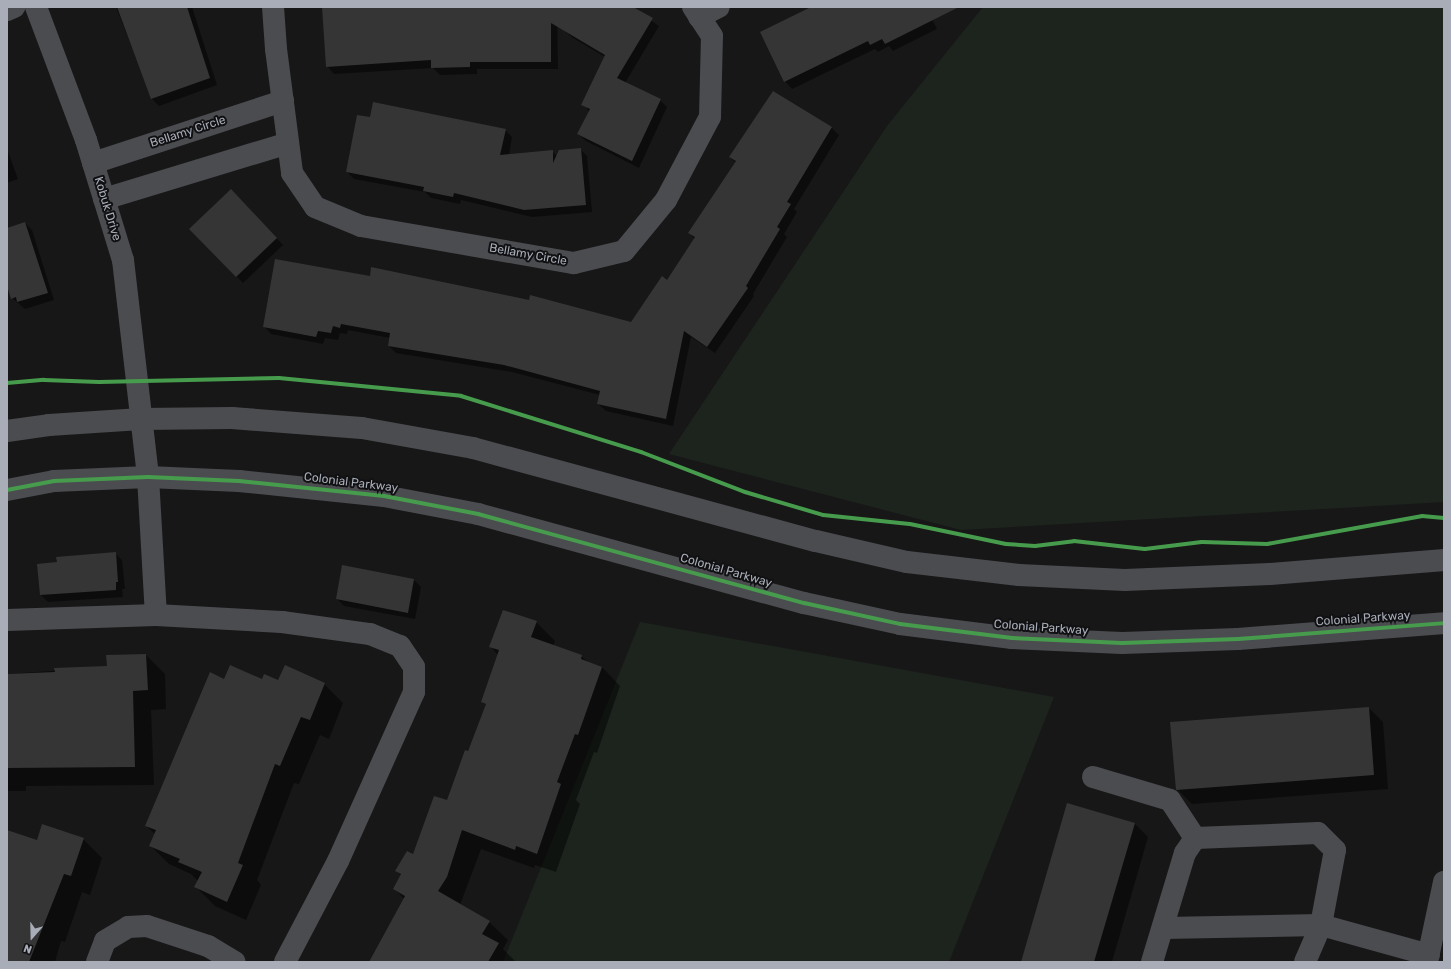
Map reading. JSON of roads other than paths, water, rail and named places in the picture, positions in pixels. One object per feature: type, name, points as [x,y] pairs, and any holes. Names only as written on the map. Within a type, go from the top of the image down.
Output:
[{"type":"street","points":[[7,10],[14,7]]},
{"type":"street","name":"Kobuk Drive","points":[[36,7],[93,162],[123,260],[148,477],[156,615]]},
{"type":"street","name":"Bellamy Circle","points":[[273,7],[292,172],[315,207],[361,226],[574,263],[624,251],[666,200],[710,117],[712,36],[696,12],[719,7]]},
{"type":"street","name":"Bellamy Circle","points":[[93,162],[283,101]]},
{"type":"street","points":[[104,199],[288,143]]},
{"type":"street","points":[[7,432],[48,425],[141,419],[232,418],[362,428],[473,448],[816,541],[907,562],[1019,575],[1126,580],[1270,574],[1444,560],[1444,564]]},
{"type":"street","name":"Colonial Parkway","points":[[7,490],[54,482],[148,477],[239,481],[392,498],[478,514],[804,603],[900,624],[1012,638],[1122,643],[1238,639],[1444,623]]},
{"type":"street","points":[[7,620],[156,615],[282,622],[370,634],[400,646],[414,667],[414,692],[338,861],[285,962]]},
{"type":"street","points":[[1093,778],[1170,800],[1195,838]]},
{"type":"street","points":[[1195,838],[1318,833],[1335,850],[1321,925],[1305,962]]},
{"type":"street","points":[[1152,962],[1164,928],[1185,853],[1195,838]]},
{"type":"street","points":[[1164,928],[1321,925],[1428,958],[1444,882]]},
{"type":"street","points":[[97,962],[105,941],[128,927],[148,926],[208,946],[235,962]]}]
